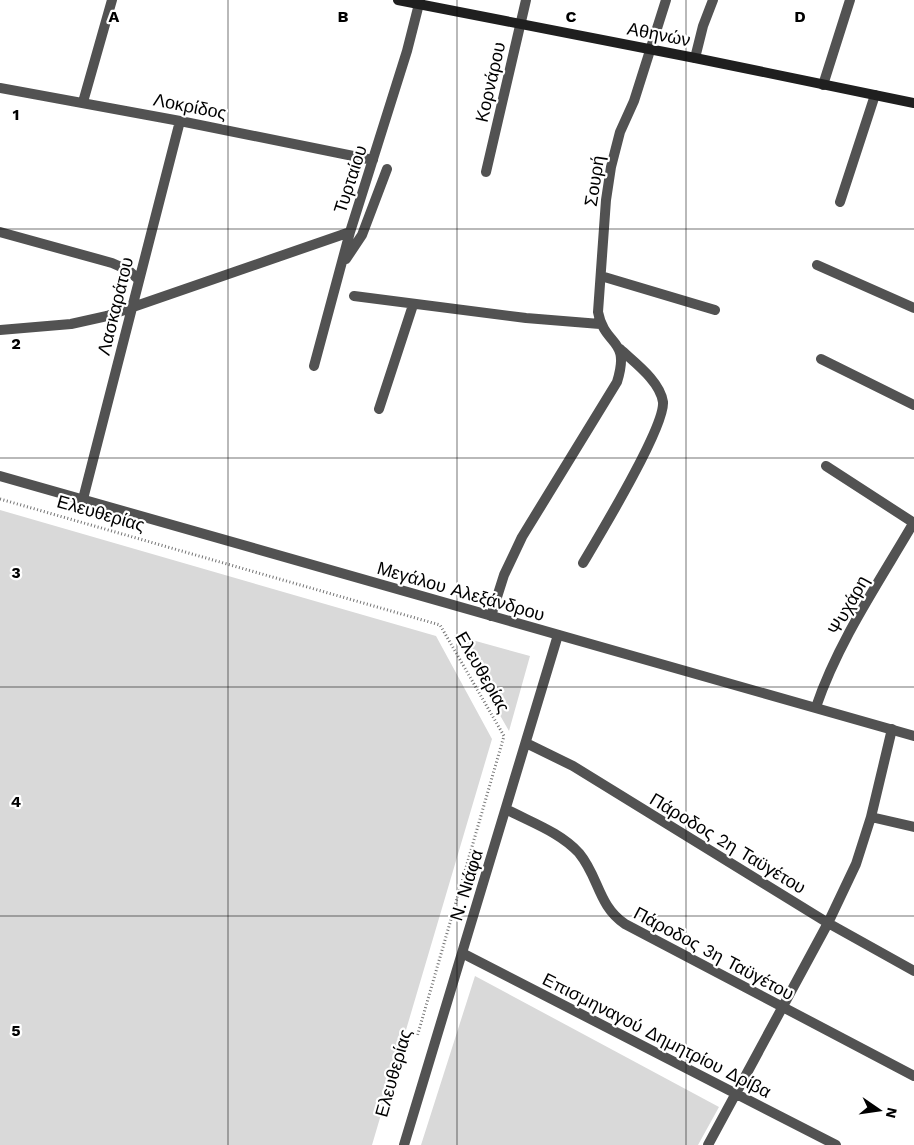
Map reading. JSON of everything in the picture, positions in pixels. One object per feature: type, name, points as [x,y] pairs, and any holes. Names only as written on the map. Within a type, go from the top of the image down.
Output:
[{"type":"main road","name":"Αθηνών","points":[[398,0],[419,2],[914,103]]},
{"type":"street","points":[[82,102],[112,0]]},
{"type":"street","name":"Κορνάρου","points":[[486,172],[526,0]]},
{"type":"street","name":"Σουρή","points":[[600,324],[598,312],[600,276],[606,200],[612,167],[620,132],[634,101],[666,0]]},
{"type":"street","points":[[696,58],[703,26],[713,0]]},
{"type":"street","points":[[823,85],[850,0]]},
{"type":"street","name":"Τυρταίου","points":[[314,366],[350,232],[407,51],[419,2]]},
{"type":"street","name":"Λοκρίδος","points":[[0,88],[82,102],[373,160]]},
{"type":"street","points":[[840,202],[875,95]]},
{"type":"street","name":"Λασκαράτου","points":[[83,500],[180,121]]},
{"type":"street","points":[[342,263],[362,235],[387,169]]},
{"type":"street","points":[[0,232],[112,263],[128,270],[139,280]]},
{"type":"street","points":[[0,330],[71,324],[132,308],[299,248],[350,232]]},
{"type":"street","points":[[817,265],[914,308]]},
{"type":"street","points":[[600,276],[715,310]]},
{"type":"street","points":[[354,296],[526,318],[600,324],[620,349],[645,372],[656,386],[663,402],[660,419],[646,450],[583,563]]},
{"type":"street","points":[[379,409],[413,305]]},
{"type":"street","points":[[491,616],[504,575],[522,537],[617,382],[623,364],[620,349]]},
{"type":"street","points":[[821,359],[914,405]]},
{"type":"street","points":[[826,466],[914,522]]},
{"type":"street","name":"Μεγάλου Αλεξάνδρου","points":[[0,476],[914,736]]},
{"type":"street","name":"Ψυχάρη","points":[[816,708],[825,682],[863,610],[914,522]]},
{"type":"street","name":"Ν. Νιάφα","points":[[404,1145],[558,635]]},
{"type":"street","points":[[708,1145],[828,923],[856,864],[871,817],[892,729]]},
{"type":"street","name":"Πάροδος 2η Ταϋγέτου","points":[[526,743],[573,766],[828,923],[914,971]]},
{"type":"street","name":"Πάροδος 3η Ταϋγέτου","points":[[506,809],[560,837],[579,854],[590,869],[607,908],[618,919],[782,1008],[914,1076]]},
{"type":"street","points":[[871,817],[914,827]]},
{"type":"street","name":"Επισμηναγού Δημητρίου Δρίβα","points":[[462,952],[836,1145]]},
{"type":"path","name":"Ελευθερίας","points":[[0,498],[440,625],[504,736],[416,1041]]},
{"type":"shaded area","points":[[0,510],[436,636],[492,739],[372,1145],[0,1145]]},
{"type":"shaded area","points":[[454,635],[530,656],[509,731]]},
{"type":"shaded area","points":[[475,976],[719,1107],[698,1145],[421,1145]]}]
